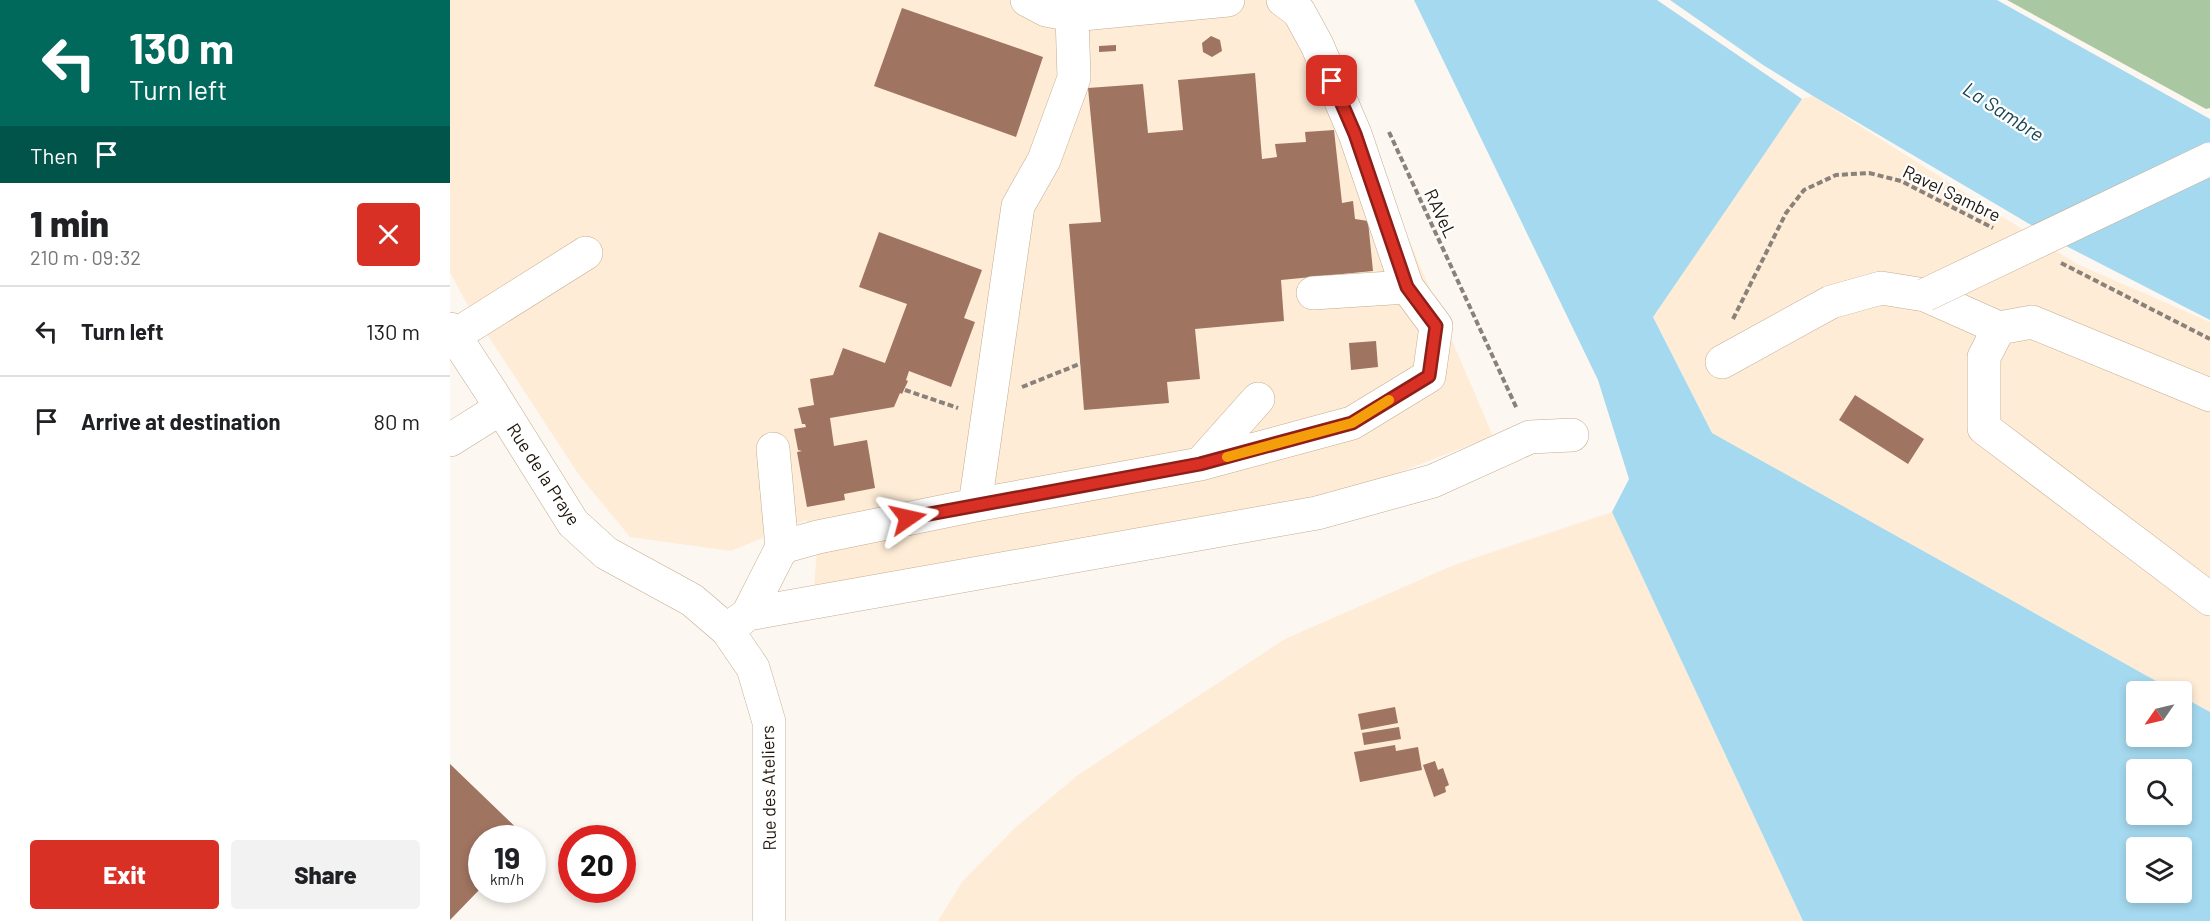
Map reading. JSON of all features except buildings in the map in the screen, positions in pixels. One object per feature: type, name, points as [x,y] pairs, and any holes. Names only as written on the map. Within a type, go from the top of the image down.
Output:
[{"type":"street","points":[[975,505],[1018,206],[1044,160],[1074,78],[1047,6],[1228,0]]},
{"type":"street","points":[[782,547],[818,537],[975,505],[1200,464],[1352,423],[1429,376],[1436,326],[1407,287],[1355,134],[1317,45],[1299,12],[1283,0]]},
{"type":"street","points":[[1925,295],[2210,159]]},
{"type":"street","points":[[452,332],[586,253]]},
{"type":"street","points":[[1313,293],[1407,287]]},
{"type":"street","points":[[1722,362],[1831,302],[1881,288],[1925,295],[1999,328],[2032,322],[2210,395]]},
{"type":"street","points":[[1999,328],[1984,357],[1984,428],[2210,599]]},
{"type":"street","name":"Rue de la Praye","points":[[452,332],[573,523],[606,553],[737,622]]},
{"type":"street","points":[[1200,464],[1258,399]]},
{"type":"street","points":[[450,440],[501,408]]},
{"type":"street","points":[[737,622],[1317,513],[1433,481],[1530,437],[1572,435]]},
{"type":"street","points":[[737,622],[782,547],[773,449]]},
{"type":"street","name":"Rue des Ateliers","points":[[737,622],[769,722],[769,921]]},
{"type":"path","name":"RAVeL","points":[[1387,128],[1530,437]]},
{"type":"path","name":"Ravel Sambre","points":[[1732,322],[1786,213],[1804,190],[1836,175],[1869,173],[1901,181],[1995,230]]},
{"type":"path","points":[[2058,262],[2210,339]]},
{"type":"path","points":[[905,390],[989,409],[1082,363]]},
{"type":"shaded area","points":[[450,0],[1306,0],[1493,436],[1343,494],[814,587],[818,537],[806,520],[731,551],[630,537],[579,475],[464,299],[450,272]]},
{"type":"shaded area","points":[[1813,96],[2077,264],[2210,322],[2210,712],[2192,702],[2192,681],[2156,681],[1712,433],[1653,316],[1802,99]]},
{"type":"shaded area","points":[[1612,512],[1803,921],[938,921],[962,882],[1016,827],[1078,775],[1285,639],[1454,565]]},
{"type":"green space","points":[[2007,0],[2210,0],[2210,108],[2206,109]]},
{"type":"water","points":[[1414,0],[1657,0],[1802,99],[1653,317],[1712,433],[2156,681],[2126,681],[2126,747],[2192,747],[2192,702],[2210,712],[2210,921],[1803,921],[1612,512],[1629,479],[1598,380]]},
{"type":"water","name":"La Sambre","points":[[1670,0],[1997,0],[2210,119],[2210,320],[2068,247],[1813,96],[1763,65]]},
{"type":"slow traffic","points":[[1227,457],[1352,423],[1389,400]]},
{"type":"route","points":[[908,518],[1200,464],[1352,423],[1429,376],[1436,326],[1407,287],[1355,134],[1332,81]]}]
